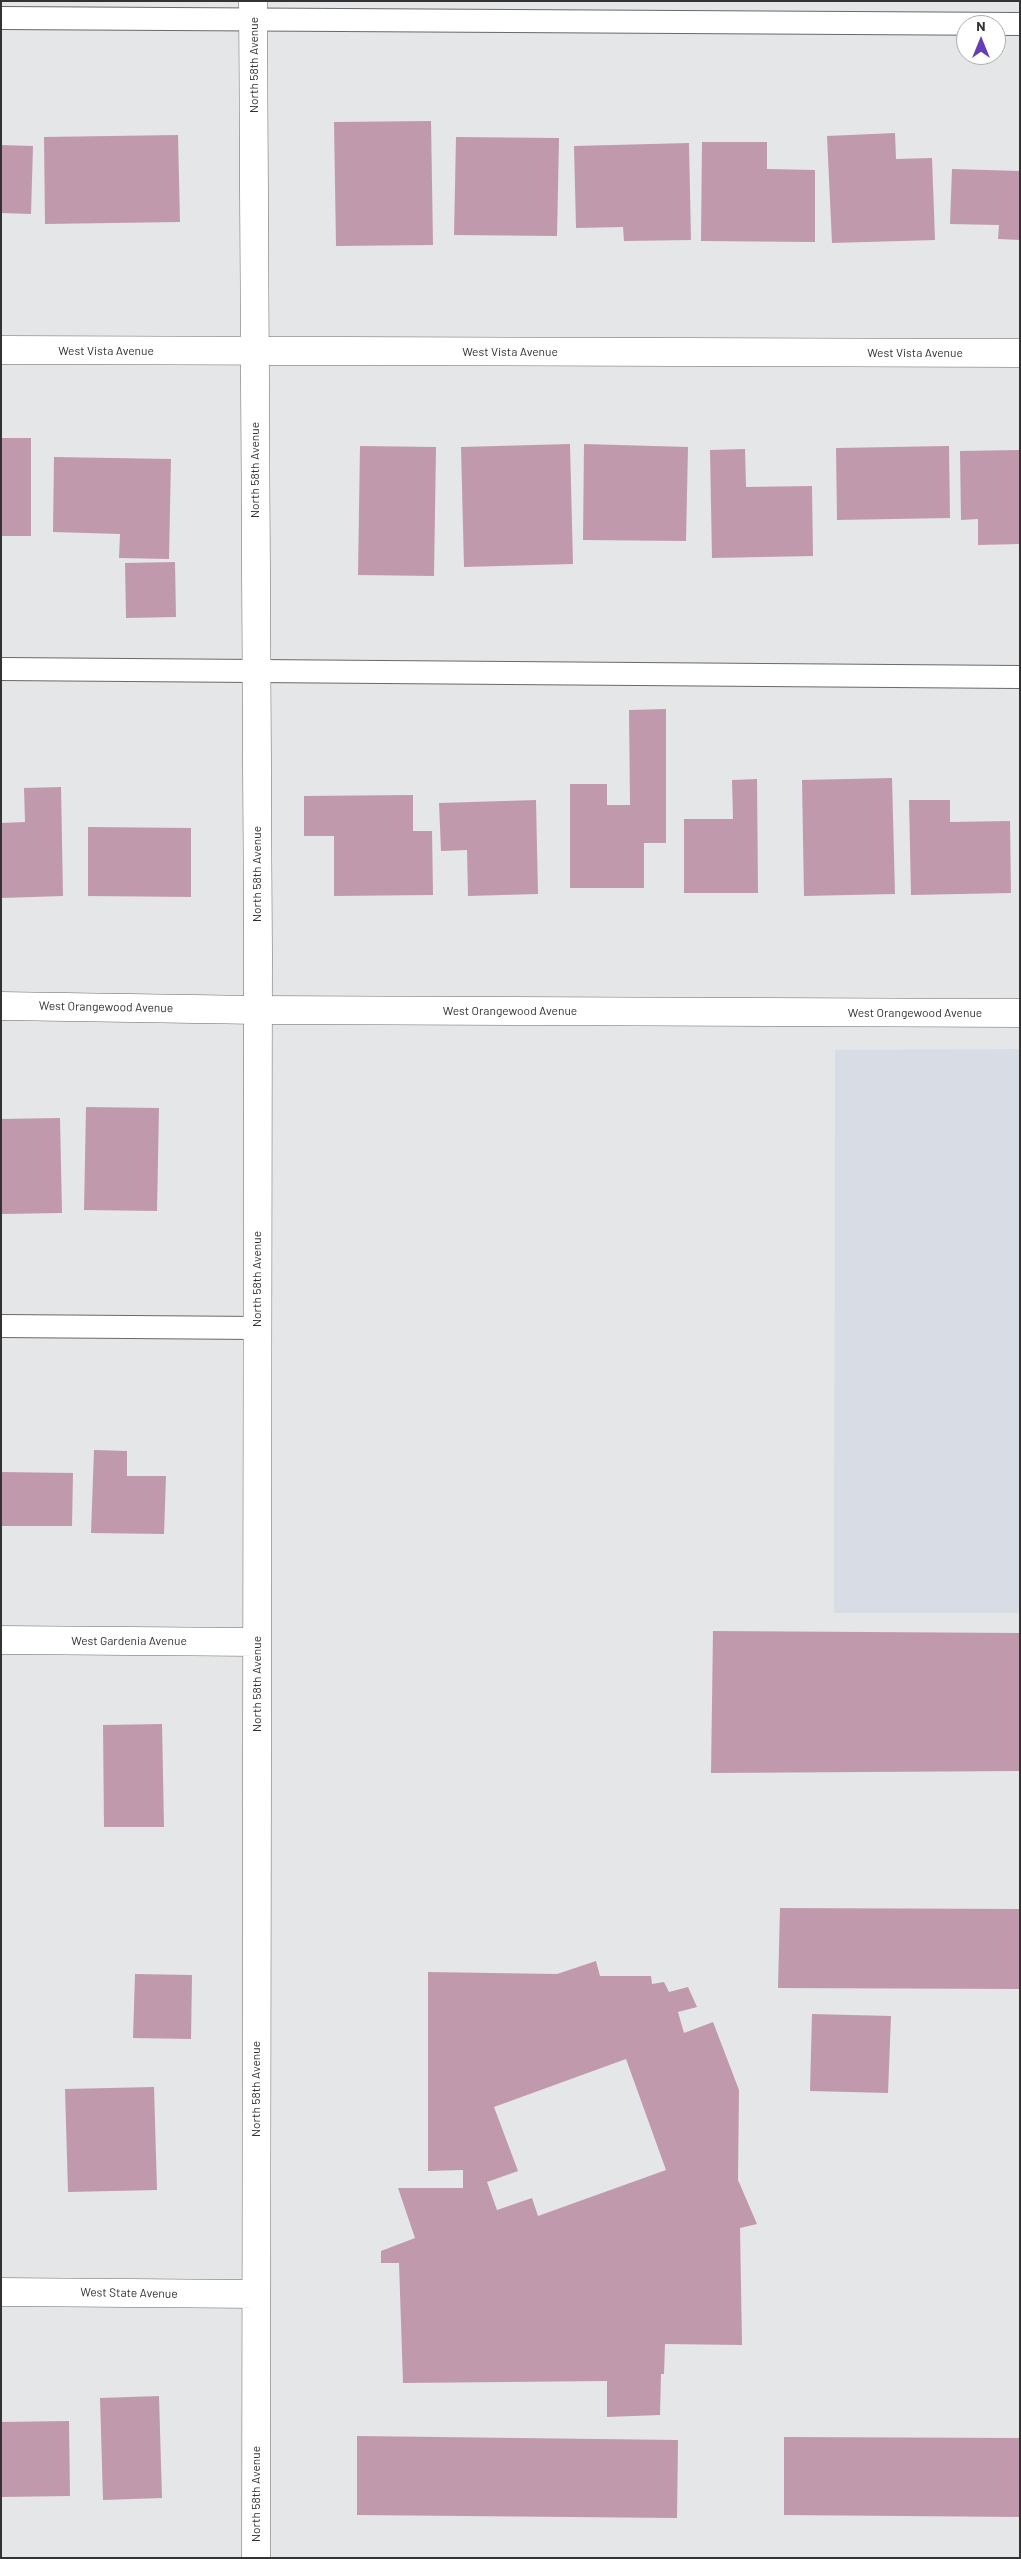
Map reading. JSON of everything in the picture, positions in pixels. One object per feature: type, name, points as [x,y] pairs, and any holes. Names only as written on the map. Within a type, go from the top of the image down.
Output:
[{"type":"street","name":"North 58th Avenue","points":[[253,10],[258,1010],[256,2558]]},
{"type":"street","name":"West Vista Avenue","points":[[1,350],[1020,353]]},
{"type":"street","name":"West Orangewood Avenue","points":[[1,1006],[258,1010],[1020,1013]]},
{"type":"street","name":"West Gardenia Avenue","points":[[1,1640],[257,1642]]},
{"type":"street","name":"West State Avenue","points":[[1,2292],[256,2294]]},
{"type":"lane","points":[[1,18],[253,10],[1020,24]]},
{"type":"lane","points":[[1,669],[1020,677]]},
{"type":"lane","points":[[1,1326],[257,1328]]},
{"type":"shaded area","points":[[1020,1049],[1020,1613],[834,1613],[835,1050]]},
{"type":"building","points":[[431,121],[433,245],[336,246],[334,122]]},
{"type":"building","points":[[895,133],[896,159],[932,158],[935,240],[832,243],[827,136]]},
{"type":"building","points":[[178,135],[180,222],[45,224],[44,137]]},
{"type":"building","points":[[456,137],[559,138],[557,236],[454,235]]},
{"type":"building","points":[[702,142],[767,142],[767,169],[815,170],[815,242],[701,241]]},
{"type":"building","points":[[689,143],[691,240],[624,241],[623,227],[576,228],[574,146]]},
{"type":"building","points":[[1,145],[33,146],[31,214],[1,213]]},
{"type":"building","points":[[952,169],[1020,171],[1020,240],[998,239],[999,225],[950,224]]},
{"type":"building","points":[[1,438],[31,438],[31,536],[1,536]]},
{"type":"building","points":[[570,444],[573,564],[464,567],[461,447]]},
{"type":"building","points":[[584,444],[688,447],[686,541],[583,540]]},
{"type":"building","points":[[360,446],[436,447],[434,576],[358,575]]},
{"type":"building","points":[[949,446],[950,518],[837,520],[836,448]]},
{"type":"building","points":[[745,449],[746,487],[812,486],[813,556],[712,558],[710,450]]},
{"type":"building","points":[[1020,450],[1020,544],[978,545],[978,519],[961,520],[960,451]]},
{"type":"building","points":[[54,457],[171,459],[169,559],[119,558],[120,534],[53,532]]},
{"type":"building","points":[[175,562],[176,617],[126,618],[125,563]]},
{"type":"building","points":[[666,709],[666,843],[644,843],[644,888],[570,888],[570,784],[607,784],[607,805],[630,805],[629,710]]},
{"type":"building","points":[[892,778],[895,894],[804,896],[802,780]]},
{"type":"building","points":[[757,779],[758,893],[684,893],[684,819],[733,819],[732,780]]},
{"type":"building","points":[[61,787],[63,896],[1,898],[1,823],[25,822],[24,788]]},
{"type":"building","points":[[413,795],[413,831],[432,831],[433,895],[334,896],[334,836],[304,836],[304,796]]},
{"type":"building","points":[[536,800],[538,894],[468,896],[467,850],[441,851],[439,803]]},
{"type":"building","points":[[909,800],[950,800],[950,822],[1010,821],[1011,893],[911,895]]},
{"type":"building","points":[[88,827],[191,828],[191,897],[88,896]]},
{"type":"building","points":[[86,1107],[159,1108],[157,1211],[84,1210]]},
{"type":"building","points":[[60,1118],[62,1213],[1,1214],[1,1119]]},
{"type":"building","points":[[94,1450],[127,1451],[127,1476],[166,1476],[164,1534],[91,1533]]},
{"type":"building","points":[[1,1472],[73,1473],[72,1526],[1,1526]]},
{"type":"building","points":[[713,1631],[1020,1633],[1020,1771],[711,1773]]},
{"type":"building","points":[[162,1724],[164,1827],[104,1827],[103,1725]]},
{"type":"building","points":[[780,1908],[1020,1909],[1020,1989],[778,1988]]},
{"type":"building","points":[[596,1961],[600,1976],[651,1976],[652,1984],[664,1982],[669,1992],[688,1987],[697,2007],[678,2012],[684,2033],[713,2022],[739,2090],[738,2180],[757,2224],[740,2228],[742,2345],[665,2344],[664,2374],[661,2374],[660,2415],[607,2417],[607,2381],[403,2383],[399,2263],[381,2263],[381,2251],[415,2238],[398,2188],[463,2188],[463,2170],[428,2171],[428,1972],[557,1974]],"holes":[[[626,2059],[666,2170],[538,2216],[532,2198],[497,2210],[487,2182],[518,2171],[494,2107]]]},
{"type":"building","points":[[135,1974],[192,1975],[191,2039],[133,2038]]},
{"type":"building","points":[[812,2014],[891,2016],[888,2093],[810,2091]]},
{"type":"building","points":[[154,2087],[157,2190],[68,2192],[65,2089]]},
{"type":"building","points":[[159,2396],[162,2498],[103,2500],[100,2398]]},
{"type":"building","points":[[69,2421],[70,2496],[1,2497],[1,2422]]},
{"type":"building","points":[[357,2436],[678,2440],[677,2518],[357,2515]]},
{"type":"building","points":[[784,2437],[1020,2438],[1020,2517],[784,2515]]}]
